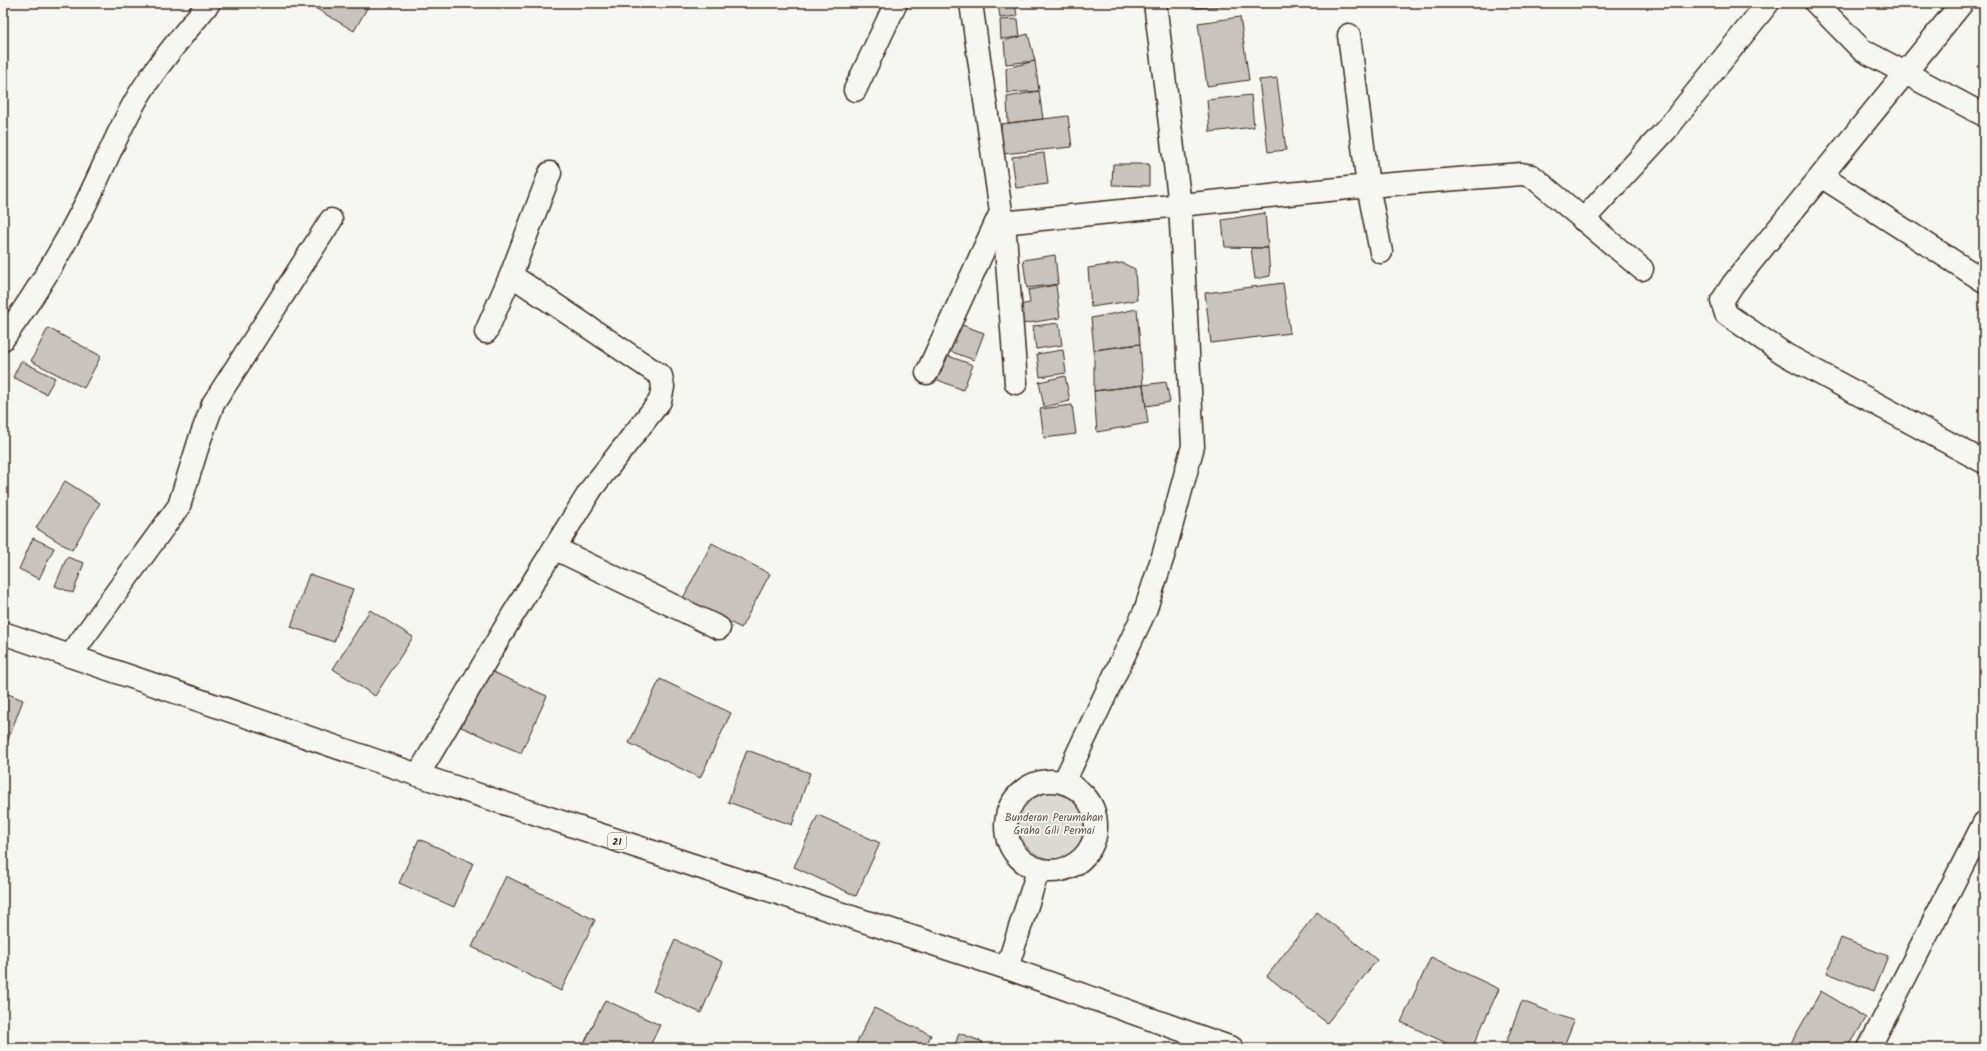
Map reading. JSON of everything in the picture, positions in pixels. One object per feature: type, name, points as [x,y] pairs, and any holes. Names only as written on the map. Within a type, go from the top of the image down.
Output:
[{"type":"main road","points":[[3,339],[31,301],[58,258],[85,205],[115,139],[139,95],[163,59],[209,3]]},
{"type":"main road","points":[[855,90],[896,3]]},
{"type":"main road","points":[[971,3],[1003,216],[1016,383]]},
{"type":"main road","points":[[1064,782],[1144,611],[1164,553],[1193,446],[1180,205],[1155,3]]},
{"type":"main road","points":[[1583,220],[1666,130],[1768,3]]},
{"type":"main road","points":[[1816,3],[1862,50],[1906,72],[1984,115]]},
{"type":"main road","points":[[1962,3],[1733,284],[1722,301],[1726,314],[1786,355],[1982,457]]},
{"type":"main road","points":[[1349,35],[1368,186],[1381,252]]},
{"type":"main road","points":[[486,332],[511,275],[550,173]]},
{"type":"main road","points":[[1003,216],[1012,222],[1368,186],[1521,174],[1532,176],[1642,269]]},
{"type":"main road","points":[[1821,176],[1984,281]]},
{"type":"main road","points":[[927,373],[1003,216]]},
{"type":"main road","points":[[70,656],[179,506],[200,439],[213,404],[331,220]]},
{"type":"main road","points":[[418,775],[554,548],[592,488],[660,401],[663,387],[661,376],[511,275]]},
{"type":"main road","points":[[554,548],[718,628]]},
{"type":"main road","name":"21","points":[[3,632],[418,775],[1008,968],[1232,1048]]},
{"type":"main road","points":[[1044,781],[1064,782],[1082,792],[1094,809],[1097,829],[1091,849],[1078,864],[1059,872],[1038,871],[1021,861],[1009,844],[1006,824],[1011,804],[1025,789],[1044,781]]},
{"type":"main road","points":[[1869,1048],[1984,823]]},
{"type":"main road","points":[[1008,968],[1038,871]]},
{"type":"green space","name":"Bunderan Perumahan Graha Gili Permai","points":[[1047,787],[1061,787],[1068,789],[1080,797],[1088,809],[1090,823],[1088,837],[1080,849],[1068,857],[1061,859],[1047,859],[1040,857],[1028,849],[1020,837],[1018,830],[1018,816],[1020,809],[1028,797],[1040,789]]},
{"type":"building","points":[[311,3],[370,3],[354,31],[310,5]]},
{"type":"building","points":[[998,3],[1015,3],[1017,16],[1000,18]]},
{"type":"building","points":[[1196,3],[1236,3],[1236,5],[1196,8]]},
{"type":"building","points":[[1240,17],[1249,80],[1207,86],[1198,23]]},
{"type":"building","points":[[1018,19],[1020,37],[1001,39],[1000,20]]},
{"type":"building","points":[[1028,34],[1035,61],[1006,64],[1004,41]]},
{"type":"building","points":[[1035,61],[1039,91],[1007,93],[1006,68]]},
{"type":"building","points":[[1277,78],[1286,150],[1268,152],[1259,80]]},
{"type":"building","points":[[1039,91],[1043,119],[1008,123],[1007,97]]},
{"type":"building","points":[[1251,95],[1254,127],[1210,132],[1207,100]]},
{"type":"building","points":[[1068,116],[1072,147],[1002,154],[1001,124]]},
{"type":"building","points":[[1044,153],[1048,184],[1016,188],[1012,157]]},
{"type":"building","points":[[1113,164],[1149,164],[1149,186],[1112,185]]},
{"type":"building","points":[[1265,213],[1268,248],[1225,247],[1222,220]]},
{"type":"building","points":[[1251,248],[1268,248],[1270,276],[1255,279]]},
{"type":"building","points":[[1055,255],[1058,284],[1027,288],[1023,260]]},
{"type":"building","points":[[1122,263],[1135,269],[1137,300],[1091,307],[1088,268]]},
{"type":"building","points":[[1283,283],[1290,333],[1211,343],[1205,293]]},
{"type":"building","points":[[1056,285],[1060,318],[1015,325],[1012,306],[1030,303],[1028,290]]},
{"type":"building","points":[[1137,309],[1140,344],[1094,350],[1091,318]]},
{"type":"building","points":[[954,322],[984,333],[974,360],[944,349]]},
{"type":"building","points":[[1059,323],[1062,345],[1036,349],[1033,326]]},
{"type":"building","points":[[48,328],[101,356],[84,388],[31,361]]},
{"type":"building","points":[[1140,344],[1143,385],[1094,391],[1094,350]]},
{"type":"building","points":[[1063,350],[1066,373],[1040,377],[1037,354]]},
{"type":"building","points":[[943,354],[973,365],[963,390],[933,378]]},
{"type":"building","points":[[21,361],[55,378],[46,394],[13,377]]},
{"type":"building","points":[[1065,376],[1070,401],[1044,407],[1039,382]]},
{"type":"building","points":[[1166,382],[1170,402],[1146,406],[1143,385]]},
{"type":"building","points":[[1143,385],[1148,423],[1097,432],[1094,391]]},
{"type":"building","points":[[1072,405],[1076,434],[1044,438],[1040,409]]},
{"type":"building","points":[[65,481],[100,503],[72,550],[36,528]]},
{"type":"building","points":[[33,538],[54,548],[39,579],[19,569]]},
{"type":"building","points":[[712,543],[770,574],[741,628],[683,598]]},
{"type":"building","points":[[67,557],[84,563],[73,593],[55,586]]},
{"type":"building","points":[[309,574],[353,589],[334,642],[291,627]]},
{"type":"building","points":[[370,610],[413,637],[375,696],[333,669]]},
{"type":"building","points":[[486,669],[547,696],[521,753],[461,727]]},
{"type":"building","points":[[660,679],[731,713],[700,778],[629,743]]},
{"type":"building","points":[[3,692],[23,700],[3,753]]},
{"type":"building","points":[[747,750],[810,773],[792,825],[728,802]]},
{"type":"building","points":[[818,815],[880,843],[856,896],[794,867]]},
{"type":"building","points":[[419,839],[473,863],[454,907],[399,883]]},
{"type":"building","points":[[506,876],[595,920],[561,991],[472,947]]},
{"type":"building","points":[[1317,912],[1377,960],[1327,1023],[1267,976]]},
{"type":"building","points":[[1841,938],[1888,956],[1874,991],[1827,973]]},
{"type":"building","points":[[675,940],[723,962],[701,1013],[653,991]]},
{"type":"building","points":[[1431,957],[1499,989],[1472,1048],[1457,1048],[1401,1022]]},
{"type":"building","points":[[1821,991],[1866,1018],[1848,1048],[1788,1048]]},
{"type":"building","points":[[605,1000],[660,1025],[649,1048],[582,1048]]},
{"type":"building","points":[[1522,1001],[1574,1021],[1563,1048],[1504,1048]]},
{"type":"building","points":[[874,1008],[931,1035],[925,1048],[854,1048]]},
{"type":"building","points":[[959,1033],[983,1042],[981,1048],[954,1048]]}]
